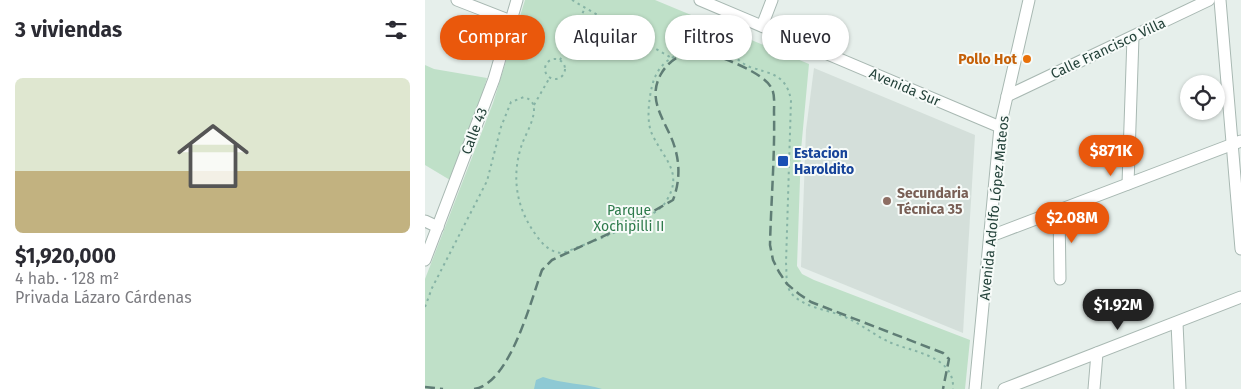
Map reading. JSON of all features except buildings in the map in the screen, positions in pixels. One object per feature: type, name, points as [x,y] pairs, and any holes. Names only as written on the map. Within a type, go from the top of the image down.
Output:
[{"type":"street","points":[[457,0],[496,15]]},
{"type":"street","name":"Calle 43","points":[[513,15],[517,0]]},
{"type":"street","name":"Avenida Sur","points":[[700,0],[719,4],[762,26]]},
{"type":"street","points":[[766,15],[772,0]]},
{"type":"street","name":"Avenida Adolfo López Mateos","points":[[975,389],[1000,127],[1029,0]]},
{"type":"street","name":"Calle Francisco Villa","points":[[1007,96],[1209,0]]},
{"type":"street","points":[[1221,0],[1236,143],[1241,250]]},
{"type":"street","points":[[1128,184],[1133,37]]},
{"type":"street","name":"Calle 43","points":[[425,260],[500,60]]},
{"type":"street","name":"Avenida Sur","points":[[842,60],[1000,127]]},
{"type":"street","points":[[991,236],[1236,143]]},
{"type":"street","points":[[1059,209],[1060,280]]},
{"type":"street","points":[[425,221],[438,228]]},
{"type":"street","points":[[1004,389],[1241,297]]},
{"type":"street","points":[[1177,323],[1180,389]]},
{"type":"street","points":[[1094,389],[1097,353]]},
{"type":"path","points":[[572,0],[665,54]]},
{"type":"path","points":[[582,15],[585,8]]},
{"type":"path","points":[[555,59],[547,64],[545,69],[550,77],[555,79],[564,74],[564,64],[560,60]]},
{"type":"path","points":[[550,77],[534,104],[534,114],[518,155],[516,190],[528,225],[539,241],[556,253],[563,253],[651,215],[664,205],[671,192],[674,178],[665,155],[652,135],[650,126],[650,104],[656,74],[667,60]]},
{"type":"path","points":[[739,60],[750,67],[766,71],[779,78],[789,87],[791,100],[787,286],[792,294],[802,301],[847,318],[889,342],[934,358],[946,369],[951,377],[953,389]]},
{"type":"path","points":[[425,307],[432,288],[487,181],[501,127],[511,102],[524,97],[531,99],[534,104]]},
{"type":"shaded area","name":"Secundaria Técnica 35","points":[[814,68],[975,135],[963,333],[801,267],[806,130]]},
{"type":"green space","name":"Parque Xochipilli II","points":[[525,0],[655,0],[691,15],[665,15],[665,60],[752,60],[752,40],[762,44],[762,60],[799,60],[809,64],[801,150],[797,266],[802,274],[814,280],[970,340],[965,389],[425,389],[425,279],[493,103],[506,60],[545,60],[545,15],[520,15]]},
{"type":"green space","points":[[425,65],[434,69],[487,78],[473,125],[450,180],[425,165]]},
{"type":"water","points":[[543,377],[602,389],[534,389],[536,380]]},
{"type":"railway","points":[[474,389],[487,384],[498,373],[508,357],[525,320],[542,270],[552,260],[636,221],[673,200],[676,192],[678,161],[671,137],[657,106],[657,82],[669,63],[687,53],[693,52],[707,53],[743,67],[761,77],[773,91],[774,145],[770,245],[773,260],[787,284],[811,302],[943,353],[949,359],[943,389]]},
{"type":"railway","points":[[425,387],[443,389]]},
{"type":"place","name":"Pollo Hot","points":[[1027,59]]},
{"type":"place","name":"Estacion Haroldito","points":[[783,161]]},
{"type":"place","name":"Secundaria Técnica 35","points":[[887,201]]}]
